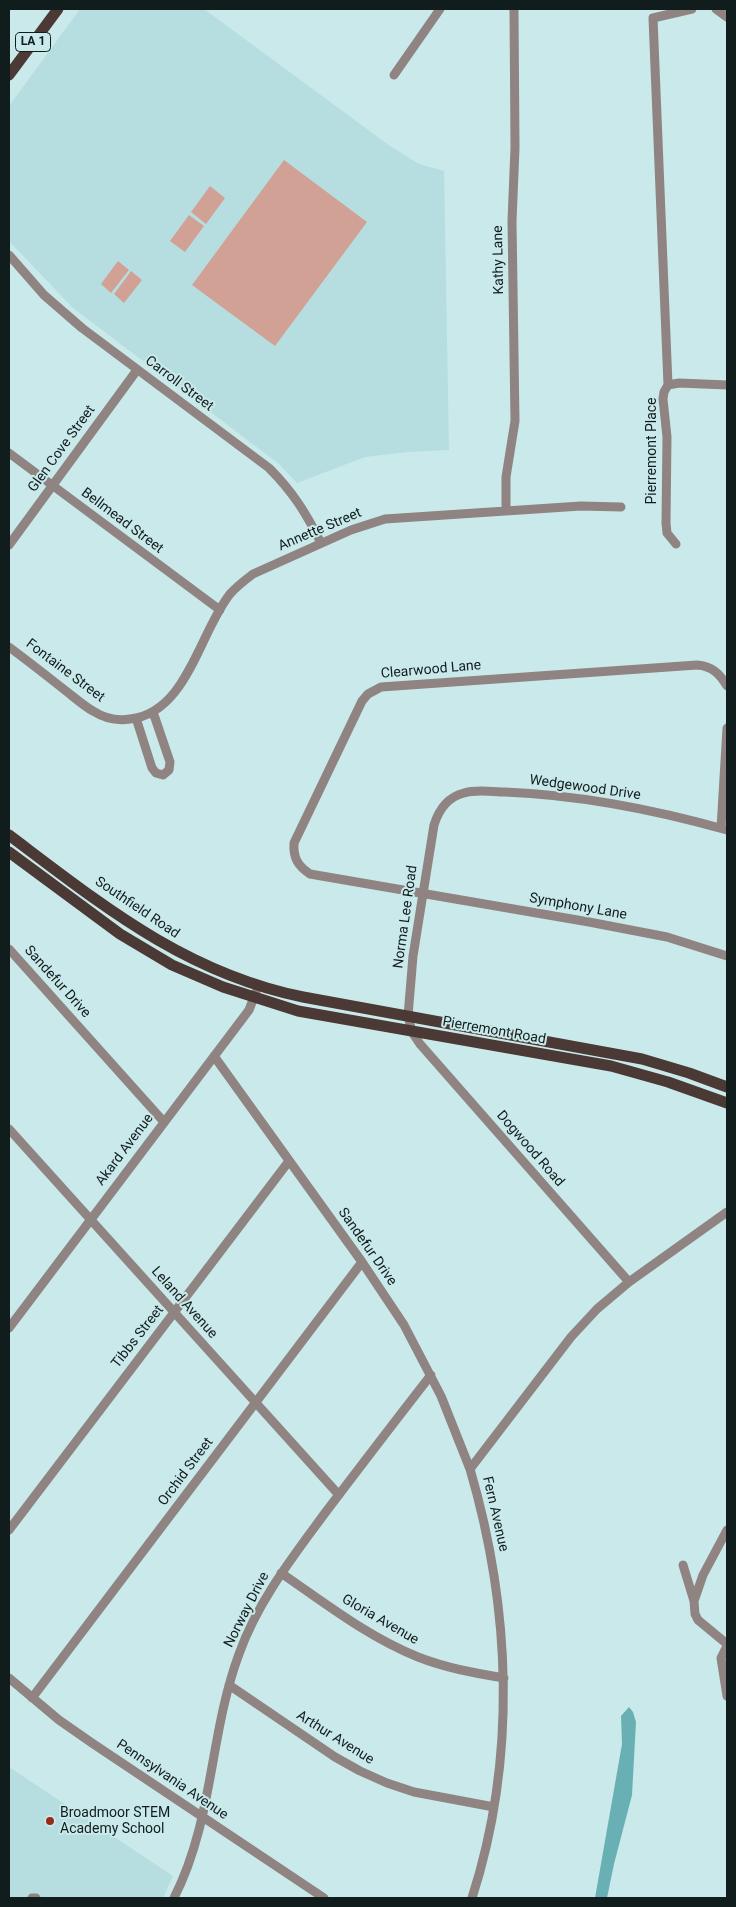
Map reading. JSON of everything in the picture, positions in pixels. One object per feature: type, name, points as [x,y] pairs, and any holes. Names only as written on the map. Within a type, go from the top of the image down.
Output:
[{"type":"main road","name":"LA 1","points":[[9,75],[58,9]]},
{"type":"main road","name":"Southfield Road","points":[[9,835],[121,918],[164,944],[195,961],[259,986]]},
{"type":"main road","name":"Southfield Road","points":[[9,852],[120,934],[190,973],[254,998]]},
{"type":"main road","points":[[60,890],[68,879]]},
{"type":"main road","points":[[157,956],[164,944]]},
{"type":"main road","name":"Pierremont Road","points":[[259,986],[296,996],[614,1054],[671,1067],[727,1087]]},
{"type":"main road","name":"Pierremont Road","points":[[254,998],[298,1011],[611,1066],[668,1082],[727,1103]]},
{"type":"main road","points":[[455,1039],[456,1025]]},
{"type":"main road","points":[[611,1066],[614,1054]]},
{"type":"street","points":[[394,75],[440,9]]},
{"type":"street","name":"Kathy Lane","points":[[506,510],[506,477],[516,421],[512,221],[515,148],[514,9]]},
{"type":"street","points":[[668,385],[653,18],[692,9]]},
{"type":"street","points":[[716,9],[727,18]]},
{"type":"street","name":"Carroll Street","points":[[9,256],[57,307],[82,328],[269,468],[292,492],[321,544]]},
{"type":"street","name":"Glen Cove Street","points":[[9,546],[137,370]]},
{"type":"street","name":"Pierremont Place","points":[[676,544],[667,533],[664,392],[668,385],[679,383],[727,386]]},
{"type":"street","name":"Bellmead Street","points":[[9,453],[220,610]]},
{"type":"street","name":"Annette Street","points":[[136,718],[153,712],[168,702],[179,686],[220,610],[230,594],[241,583],[254,574],[357,528],[384,519],[581,506],[621,508]]},
{"type":"street","name":"Fontaine Street","points":[[9,647],[92,711],[111,718],[125,720],[136,718]]},
{"type":"street","name":"Clearwood Lane","points":[[422,894],[310,874],[297,863],[294,855],[294,843],[362,701],[372,691],[386,686],[697,665],[711,668],[725,682]]},
{"type":"street","points":[[136,718],[154,771],[163,774],[169,770],[170,762],[153,712]]},
{"type":"street","points":[[724,829],[727,728]]},
{"type":"street","name":"Wedgewood Drive","points":[[442,807],[454,796],[464,793],[517,793],[624,807],[724,829]]},
{"type":"street","name":"Norma Lee Road","points":[[412,1032],[408,1016],[413,956],[434,825],[442,807]]},
{"type":"street","name":"Symphony Lane","points":[[422,894],[667,937],[727,956]]},
{"type":"street","name":"Sandefur Drive","points":[[9,949],[164,1122]]},
{"type":"street","name":"Akard Avenue","points":[[11,1321],[249,1010],[259,986]]},
{"type":"street","name":"Dogwood Road","points":[[412,1032],[420,1044],[629,1282]]},
{"type":"street","name":"Sandefur Drive","points":[[214,1056],[362,1262],[404,1325],[431,1375],[457,1433],[470,1469]]},
{"type":"street","name":"Leland Avenue","points":[[9,1128],[339,1495]]},
{"type":"street","name":"Tibbs Street","points":[[9,1530],[289,1161]]},
{"type":"street","name":"Fern Avenue","points":[[472,1898],[494,1807],[503,1729],[504,1678],[498,1599],[489,1543],[470,1469],[571,1337],[597,1309],[629,1282],[727,1212]]},
{"type":"street","name":"Orchid Street","points":[[32,1698],[362,1262]]},
{"type":"street","name":"Norway Drive","points":[[174,1898],[191,1859],[204,1817],[220,1717],[228,1685],[252,1622],[281,1572],[431,1375]]},
{"type":"street","points":[[694,1601],[703,1575],[727,1530]]},
{"type":"street","points":[[683,1565],[698,1620],[727,1645],[721,1658],[727,1696]]},
{"type":"street","name":"Gloria Avenue","points":[[281,1572],[359,1626],[398,1648],[418,1657],[463,1672],[504,1678]]},
{"type":"street","name":"Pennsylvania Avenue","points":[[9,1678],[32,1698],[92,1743],[324,1898]]},
{"type":"street","name":"Arthur Avenue","points":[[228,1685],[335,1757],[386,1783],[414,1792],[494,1807]]},
{"type":"shaded area","points":[[80,9],[204,9],[390,146],[419,164],[444,171],[449,450],[365,457],[297,483],[279,464],[73,308],[9,241],[9,106]]},
{"type":"shaded area","points":[[284,160],[367,222],[275,346],[192,285]]},
{"type":"shaded area","points":[[210,186],[225,198],[206,224],[191,212]]},
{"type":"shaded area","points":[[189,215],[204,226],[185,252],[170,241]]},
{"type":"shaded area","points":[[118,261],[129,270],[111,293],[101,284]]},
{"type":"shaded area","points":[[131,271],[142,280],[124,303],[114,294]]},
{"type":"shaded area","name":"Broadmoor STEM Academy School","points":[[9,1767],[173,1876],[163,1898],[9,1898]]},
{"type":"water","points":[[629,1707],[633,1712],[636,1722],[632,1795],[607,1898],[595,1898],[622,1744],[621,1716]]},
{"type":"place","name":"Broadmoor STEM Academy School","points":[[50,1821]]}]
